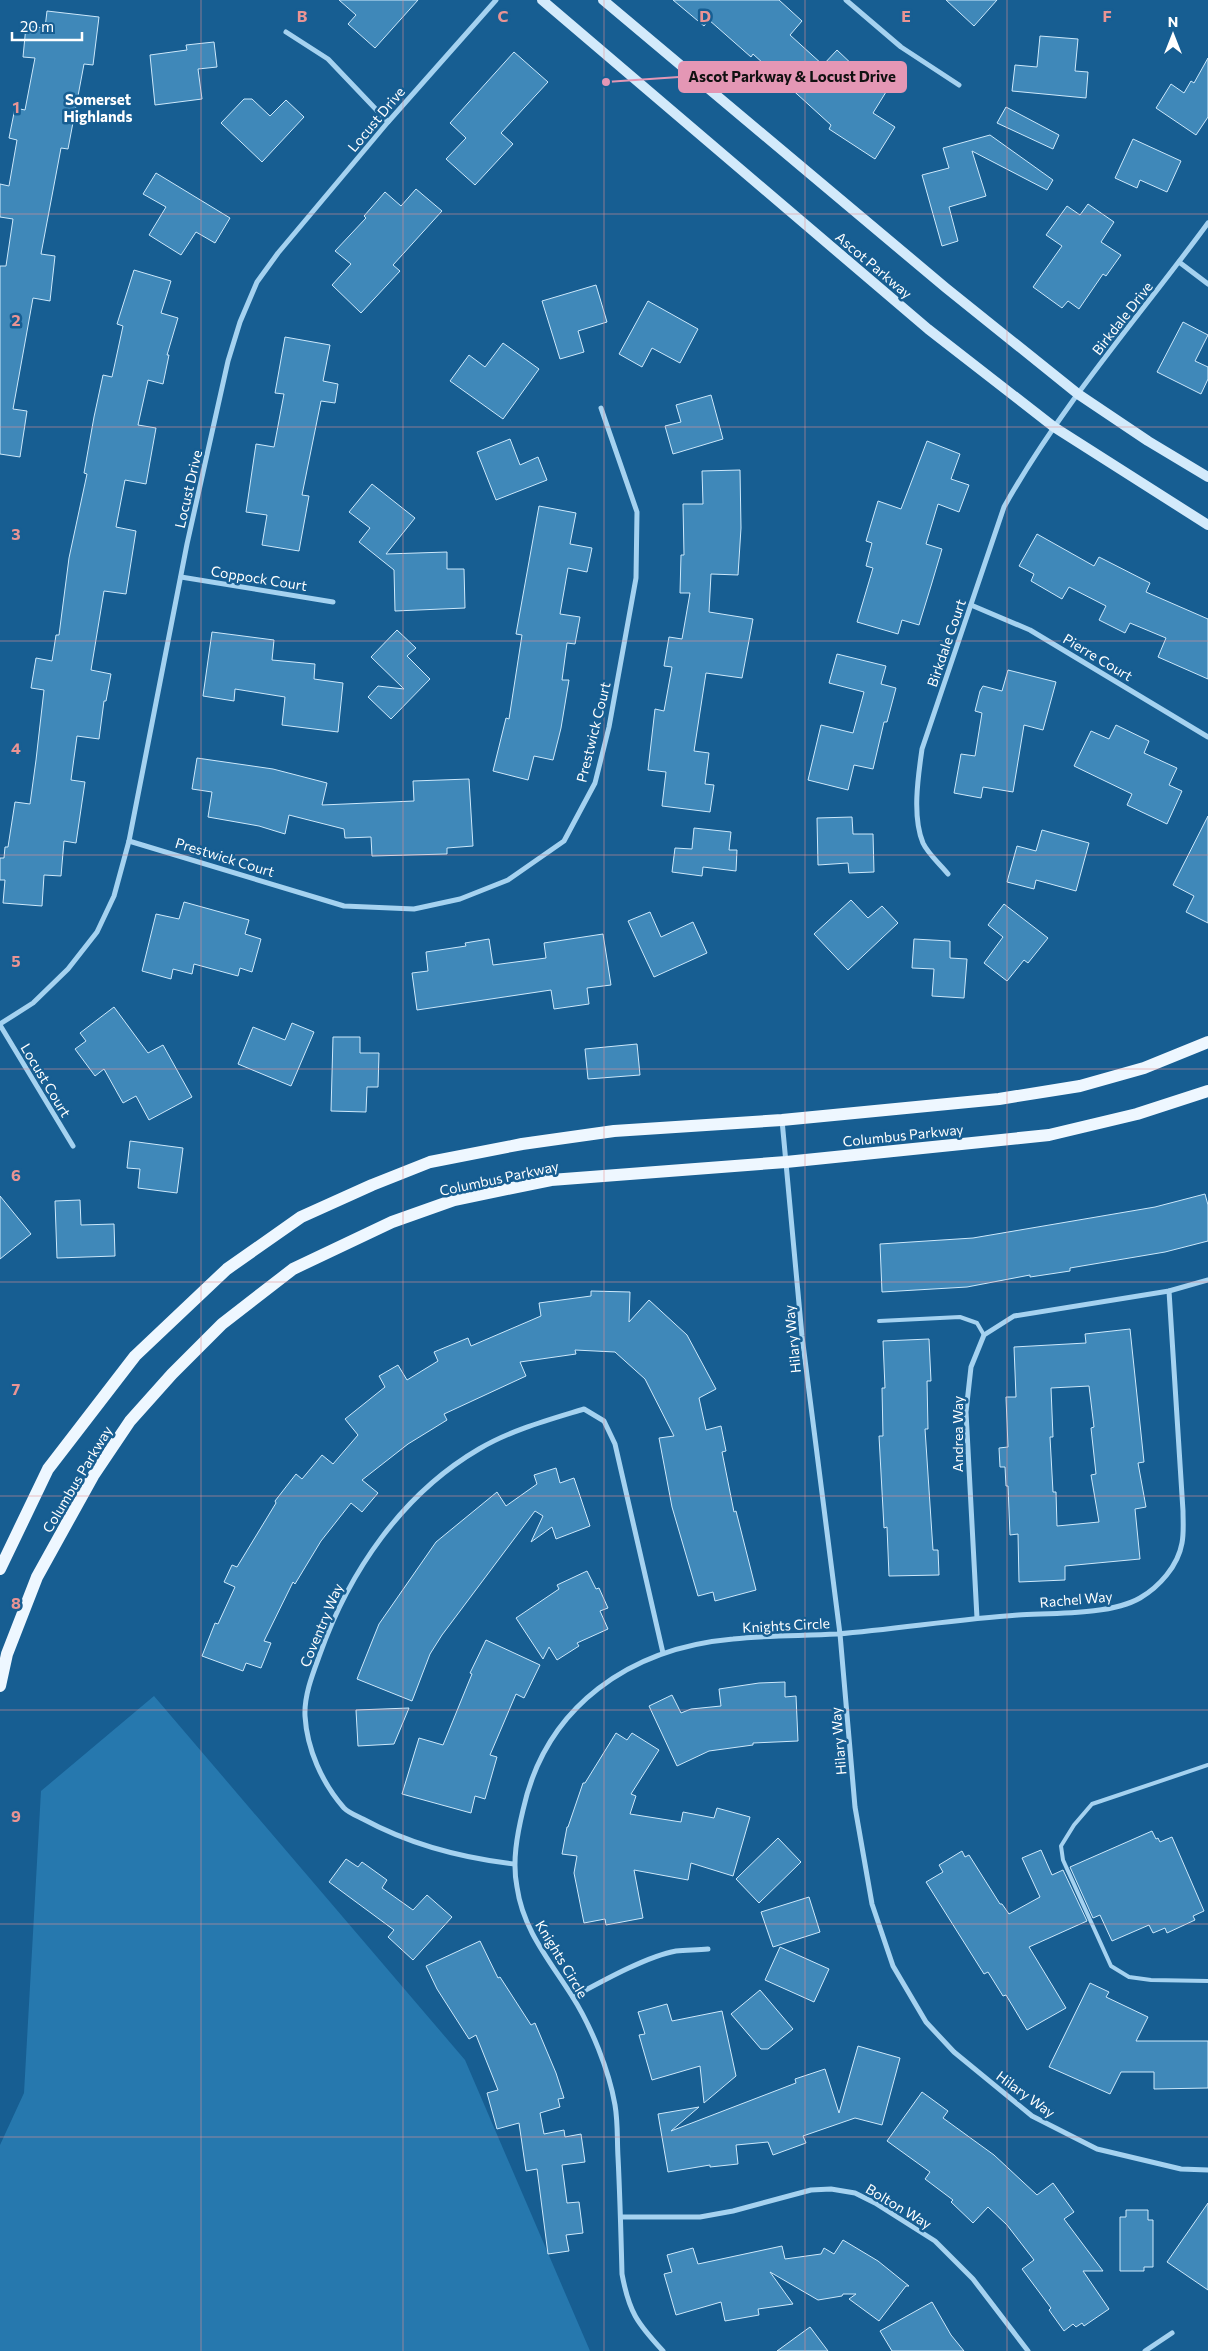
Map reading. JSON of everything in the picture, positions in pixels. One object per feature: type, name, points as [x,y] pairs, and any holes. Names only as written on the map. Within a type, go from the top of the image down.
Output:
[{"type":"main road","name":"Ascot Parkway","points":[[542,0],[928,329],[1054,427],[1208,525]]},
{"type":"main road","name":"Ascot Parkway","points":[[603,0],[946,288],[1078,394],[1208,477]]},
{"type":"main road","name":"Columbus Parkway","points":[[0,1569],[48,1469],[135,1356],[227,1269],[301,1217],[430,1162],[504,1147],[614,1131],[782,1120],[999,1099],[1080,1086],[1144,1068],[1208,1042]]},
{"type":"main road","name":"Columbus Parkway","points":[[0,1686],[7,1654],[37,1577],[93,1476],[130,1421],[172,1374],[222,1324],[293,1269],[392,1222],[454,1200],[551,1180],[786,1162],[1049,1135],[1136,1114],[1208,1091]]},
{"type":"street","name":"Locust Drive","points":[[0,1025],[33,1003],[68,969],[97,932],[114,896],[129,841],[181,577],[228,361],[240,322],[257,282],[278,253],[388,122],[496,0]]},
{"type":"street","points":[[846,0],[901,47],[959,85]]},
{"type":"street","points":[[286,32],[328,59],[388,122]]},
{"type":"street","name":"Birkdale Drive","points":[[1054,427],[1208,223]]},
{"type":"street","points":[[1179,262],[1208,284]]},
{"type":"street","name":"Prestwick Court","points":[[129,841],[164,850],[344,906],[414,909],[460,899],[508,880],[564,841],[595,783],[609,726],[636,578],[637,512],[601,408]]},
{"type":"street","name":"Birkdale Court","points":[[948,874],[924,844],[918,815],[917,784],[922,749],[1004,507],[1054,427]]},
{"type":"street","name":"Coppock Court","points":[[181,577],[332,602]]},
{"type":"street","name":"Pierre Court","points":[[971,605],[1030,630],[1208,737]]},
{"type":"street","name":"Locust Court","points":[[0,1025],[73,1146]]},
{"type":"street","name":"Hilary Way","points":[[782,1120],[802,1336],[840,1634],[855,1807],[872,1904],[893,1966],[926,2022],[954,2052],[1032,2116],[1097,2149],[1181,2169],[1208,2170]]},
{"type":"street","points":[[984,1335],[1014,1316],[1169,1291],[1208,1280]]},
{"type":"street","name":"Rachel Way","points":[[840,1634],[977,1618],[1115,1608],[1137,1600],[1149,1592],[1175,1564],[1182,1544],[1183,1511],[1169,1291]]},
{"type":"street","name":"Andrea Way","points":[[977,1618],[966,1412],[971,1367],[984,1335]]},
{"type":"street","name":"Coventry Way","points":[[514,1864],[466,1857],[388,1833],[345,1809],[322,1778],[309,1741],[306,1723],[305,1714],[310,1681],[341,1599],[369,1554],[401,1514],[439,1478],[479,1449],[526,1426],[584,1409],[604,1421],[615,1444],[663,1653]]},
{"type":"street","name":"Knights Circle","points":[[663,2351],[639,2325],[627,2300],[622,2274],[615,2105],[592,2036],[573,1998],[528,1929],[517,1890],[514,1864],[523,1808],[534,1776],[551,1739],[570,1715],[598,1688],[625,1669],[663,1653],[686,1646],[733,1639],[840,1634]]},
{"type":"street","points":[[573,1998],[602,1981],[675,1951],[708,1949]]},
{"type":"street","name":"Bolton Way","points":[[621,2217],[700,2217],[734,2211],[811,2190],[831,2189],[856,2193],[936,2242],[973,2279],[1028,2351]]},
{"type":"street","points":[[1145,2351],[1172,2333]]},
{"type":"lane","points":[[879,1321],[960,1317],[976,1323],[984,1335]]},
{"type":"lane","points":[[1208,1764],[1092,1804],[1074,1825],[1061,1846],[1063,1860],[1111,1966],[1129,1977],[1151,1980],[1208,1981]]},
{"type":"shaded area","points":[[154,1696],[465,2060],[590,2351],[0,2351],[0,2145],[24,2093],[41,1791]]},
{"type":"building","points":[[339,0],[418,0],[375,48],[348,24],[356,15]]},
{"type":"building","points":[[673,0],[779,0],[802,21],[790,35],[823,65],[837,50],[857,69],[854,71],[886,92],[873,113],[895,127],[875,159],[829,129],[831,125],[753,54],[751,57],[709,20],[704,26]]},
{"type":"building","points":[[946,0],[997,0],[974,26]]},
{"type":"building","points":[[47,11],[99,17],[93,65],[84,64],[68,149],[61,148],[41,254],[55,256],[50,301],[33,298],[13,409],[27,411],[20,457],[0,454],[0,266],[6,266],[13,219],[0,217],[0,184],[9,186],[17,140],[9,138],[15,108],[25,110],[35,58],[23,57],[26,26],[45,28]]},
{"type":"building","points":[[1040,36],[1078,39],[1075,71],[1088,72],[1086,98],[1012,91],[1015,65],[1037,67]]},
{"type":"building","points":[[214,42],[217,67],[198,69],[202,99],[155,105],[150,55],[187,50],[186,45]]},
{"type":"building","points":[[514,52],[548,82],[501,133],[513,144],[475,185],[446,159],[466,138],[450,123]]},
{"type":"building","points":[[1208,58],[1208,117],[1196,135],[1156,108],[1171,84],[1184,93],[1191,81],[1194,83]]},
{"type":"building","points":[[244,99],[252,99],[270,116],[286,100],[304,117],[262,162],[221,123]]},
{"type":"building","points":[[1006,107],[1059,135],[1053,149],[997,123]]},
{"type":"building","points":[[990,135],[1053,180],[1047,190],[972,151],[986,196],[949,207],[958,241],[942,246],[922,175],[949,168],[943,148]]},
{"type":"building","points":[[1133,139],[1181,161],[1167,192],[1140,180],[1137,188],[1115,178]]},
{"type":"building","points":[[156,173],[230,218],[215,243],[196,232],[181,255],[149,235],[166,207],[143,194]]},
{"type":"building","points":[[416,189],[442,211],[393,265],[400,271],[361,313],[332,285],[351,264],[335,251],[366,218],[364,216],[385,192],[401,206]]},
{"type":"building","points":[[1088,204],[1114,222],[1101,242],[1121,255],[1106,276],[1103,274],[1079,309],[1068,301],[1062,308],[1033,287],[1062,246],[1046,235],[1067,206],[1080,215]]},
{"type":"building","points":[[134,270],[171,281],[161,313],[178,318],[167,355],[169,355],[163,384],[148,380],[138,425],[156,428],[146,484],[125,480],[116,527],[136,531],[126,594],[104,591],[91,670],[111,674],[106,701],[104,701],[99,739],[77,736],[71,780],[85,782],[76,843],[64,841],[61,876],[44,875],[42,906],[3,903],[5,880],[0,880],[0,858],[4,858],[5,847],[8,847],[15,802],[30,804],[36,760],[44,690],[31,688],[36,658],[52,661],[56,635],[59,635],[69,558],[87,474],[84,473],[94,417],[103,375],[112,377],[123,326],[117,324]]},
{"type":"building","points":[[596,285],[607,322],[578,331],[584,352],[560,359],[542,301]]},
{"type":"building","points":[[648,301],[698,329],[680,363],[652,348],[642,367],[619,354]]},
{"type":"building","points":[[1183,322],[1208,335],[1195,361],[1208,367],[1208,379],[1201,394],[1157,372]]},
{"type":"building","points":[[285,337],[330,345],[323,381],[338,384],[335,403],[321,401],[302,495],[309,496],[299,551],[262,545],[267,515],[246,512],[256,444],[274,447],[284,394],[275,393]]},
{"type":"building","points":[[503,343],[539,369],[503,419],[450,381],[469,355],[485,367]]},
{"type":"building","points":[[711,395],[723,439],[673,454],[665,426],[681,422],[676,405]]},
{"type":"building","points":[[510,439],[520,465],[538,457],[547,480],[496,500],[477,452]]},
{"type":"building","points":[[927,441],[960,454],[951,479],[969,485],[959,512],[938,504],[926,544],[942,549],[919,625],[902,620],[898,634],[857,622],[873,568],[866,566],[872,543],[866,541],[878,501],[901,509]]},
{"type":"building","points":[[740,470],[741,528],[738,575],[711,574],[709,612],[753,619],[742,678],[706,673],[694,751],[709,753],[705,784],[714,785],[710,812],[662,806],[666,772],[648,770],[655,709],[664,711],[672,667],[664,666],[669,637],[682,639],[690,593],[680,593],[681,555],[684,555],[683,504],[703,504],[702,471]]},
{"type":"building","points":[[372,484],[415,518],[386,554],[447,552],[447,569],[464,569],[465,608],[395,611],[394,570],[359,542],[370,528],[349,512]]},
{"type":"building","points":[[539,506],[576,513],[570,544],[592,548],[587,572],[568,568],[560,614],[580,617],[575,644],[567,643],[562,680],[569,680],[561,728],[553,760],[534,756],[528,780],[493,771],[506,718],[509,719],[522,635],[516,634]]},
{"type":"building","points":[[1037,534],[1094,566],[1099,557],[1150,583],[1146,592],[1208,619],[1208,679],[1158,657],[1166,638],[1130,623],[1125,633],[1099,620],[1106,606],[1069,587],[1062,599],[1031,581],[1034,574],[1019,566]]},
{"type":"building","points":[[397,630],[416,648],[407,656],[430,679],[391,719],[368,697],[378,686],[404,689],[371,657]]},
{"type":"building","points":[[212,632],[274,640],[272,660],[315,664],[314,679],[343,683],[338,732],[282,725],[285,697],[235,689],[234,701],[203,696]]},
{"type":"building","points":[[837,654],[886,666],[881,684],[896,688],[887,722],[884,722],[873,769],[854,765],[848,790],[808,780],[821,725],[853,733],[864,692],[829,683]]},
{"type":"building","points":[[1008,670],[1056,682],[1043,730],[1024,725],[1013,792],[983,787],[981,798],[954,793],[961,754],[975,756],[982,713],[975,711],[980,691],[983,686],[1002,691]]},
{"type":"building","points":[[1116,725],[1149,741],[1144,753],[1177,768],[1169,785],[1182,791],[1167,824],[1127,805],[1132,794],[1074,766],[1091,731],[1109,739]]},
{"type":"building","points":[[197,758],[273,769],[327,783],[322,805],[414,801],[413,781],[469,779],[473,846],[447,848],[447,854],[372,856],[371,837],[345,838],[344,829],[289,815],[285,834],[259,826],[208,817],[212,792],[192,789]]},
{"type":"building","points":[[1208,816],[1208,923],[1186,912],[1194,896],[1173,885]]},
{"type":"building","points":[[852,817],[853,834],[873,834],[874,872],[849,873],[848,863],[818,865],[817,818]]},
{"type":"building","points":[[694,828],[731,832],[729,850],[737,850],[736,871],[703,867],[702,876],[672,872],[675,848],[692,849]]},
{"type":"building","points":[[1042,830],[1089,843],[1076,891],[1036,880],[1034,889],[1007,882],[1017,846],[1036,851]]},
{"type":"building","points":[[851,900],[868,918],[882,906],[898,923],[848,970],[814,934]]},
{"type":"building","points":[[184,902],[249,920],[245,934],[261,939],[252,972],[240,968],[238,976],[194,964],[192,974],[173,969],[171,979],[142,971],[156,914],[179,919]]},
{"type":"building","points":[[1004,904],[1048,938],[1028,963],[1024,960],[1007,981],[984,963],[1003,937],[988,925]]},
{"type":"building","points":[[650,912],[661,937],[693,922],[707,953],[654,977],[628,921]]},
{"type":"building","points":[[603,934],[611,985],[587,988],[589,1004],[554,1009],[551,990],[417,1010],[412,973],[428,971],[426,952],[466,946],[465,943],[489,939],[493,965],[546,958],[544,943]]},
{"type":"building","points":[[914,939],[950,941],[950,958],[967,959],[964,998],[932,996],[934,969],[912,968]]},
{"type":"building","points":[[114,1007],[148,1053],[163,1045],[192,1097],[149,1120],[136,1096],[123,1103],[104,1069],[95,1076],[75,1049],[86,1041],[80,1033]]},
{"type":"building","points":[[292,1023],[314,1032],[291,1086],[238,1064],[253,1027],[285,1040]]},
{"type":"building","points":[[333,1037],[360,1037],[360,1053],[379,1053],[378,1087],[367,1087],[366,1112],[331,1111]]},
{"type":"building","points":[[637,1044],[640,1075],[588,1079],[585,1049]]},
{"type":"building","points":[[130,1141],[183,1148],[177,1193],[138,1188],[140,1169],[127,1168]]},
{"type":"building","points":[[1205,1194],[1208,1205],[1208,1241],[1165,1252],[1070,1268],[1070,1271],[1030,1277],[1030,1275],[967,1287],[882,1292],[880,1244],[973,1238],[1155,1207]]},
{"type":"building","points":[[0,1196],[31,1234],[0,1259]]},
{"type":"building","points":[[80,1200],[81,1225],[114,1224],[115,1256],[57,1258],[55,1201]]},
{"type":"building","points":[[591,1291],[630,1292],[629,1322],[649,1300],[687,1335],[716,1389],[699,1398],[706,1430],[721,1426],[726,1451],[722,1452],[734,1512],[736,1511],[756,1590],[715,1601],[713,1592],[698,1596],[672,1507],[659,1438],[674,1436],[645,1379],[615,1352],[575,1350],[576,1354],[520,1362],[526,1376],[444,1414],[447,1420],[408,1444],[362,1480],[378,1493],[362,1512],[351,1503],[321,1541],[295,1584],[293,1582],[264,1641],[271,1643],[261,1668],[246,1663],[243,1671],[202,1656],[215,1623],[218,1624],[235,1587],[224,1582],[232,1565],[237,1567],[276,1503],[275,1501],[296,1474],[302,1479],[322,1455],[333,1464],[358,1435],[345,1419],[385,1387],[379,1376],[398,1365],[407,1380],[438,1361],[434,1352],[468,1338],[471,1346],[541,1316],[539,1303],[591,1296]]},
{"type":"building","points":[[1130,1329],[1144,1462],[1138,1463],[1146,1507],[1135,1509],[1140,1559],[1065,1566],[1065,1580],[1019,1582],[1018,1534],[1010,1535],[1008,1486],[1006,1486],[1005,1467],[1000,1467],[999,1448],[1008,1447],[1006,1397],[1016,1397],[1014,1347],[1086,1343],[1085,1334]],"holes":[[[1089,1386],[1094,1427],[1091,1428],[1096,1474],[1091,1475],[1099,1522],[1057,1526],[1056,1492],[1053,1492],[1050,1437],[1053,1437],[1051,1388]]]},
{"type":"building","points":[[929,1339],[931,1381],[927,1381],[928,1429],[925,1429],[933,1550],[938,1550],[939,1575],[889,1576],[887,1527],[884,1528],[879,1436],[883,1436],[882,1388],[885,1388],[883,1341]]},
{"type":"building","points":[[556,1468],[560,1483],[574,1478],[590,1526],[556,1539],[552,1527],[531,1542],[543,1516],[535,1511],[442,1635],[430,1654],[412,1701],[357,1679],[379,1624],[436,1542],[497,1492],[506,1506],[537,1484],[534,1475]]},
{"type":"building","points":[[587,1571],[596,1589],[599,1588],[608,1608],[600,1611],[608,1629],[577,1643],[579,1646],[557,1660],[549,1647],[543,1659],[516,1618],[559,1589],[557,1585]]},
{"type":"building","points":[[486,1640],[540,1665],[524,1698],[516,1694],[490,1755],[497,1757],[485,1799],[475,1796],[471,1813],[402,1794],[419,1738],[443,1745],[472,1674],[470,1673]]},
{"type":"building","points":[[785,1682],[785,1697],[796,1696],[798,1741],[753,1743],[753,1745],[709,1751],[677,1766],[649,1706],[672,1695],[681,1713],[691,1709],[721,1706],[719,1689],[759,1683]]},
{"type":"building","points":[[409,1708],[394,1744],[358,1746],[356,1710]]},
{"type":"building","points":[[616,1733],[627,1740],[632,1733],[659,1750],[631,1794],[636,1796],[630,1814],[681,1822],[683,1812],[714,1818],[717,1808],[750,1817],[733,1876],[691,1863],[688,1880],[634,1870],[643,1918],[606,1925],[605,1919],[584,1923],[574,1873],[577,1856],[562,1854],[567,1827],[583,1783],[585,1783]]},
{"type":"building","points":[[1152,1831],[1160,1842],[1172,1837],[1204,1911],[1193,1916],[1195,1920],[1167,1933],[1165,1928],[1153,1933],[1149,1925],[1112,1941],[1100,1915],[1093,1918],[1070,1867]]},
{"type":"building","points":[[778,1838],[801,1862],[759,1903],[736,1879]]},
{"type":"building","points":[[1041,1850],[1052,1875],[1063,1870],[1087,1921],[1029,1947],[1066,2008],[1027,2030],[1006,1995],[1003,1996],[988,1972],[984,1974],[926,1882],[943,1872],[939,1865],[962,1851],[965,1857],[969,1855],[1000,1904],[1009,1914],[1040,1897],[1022,1858]]},
{"type":"building","points":[[346,1859],[358,1867],[362,1862],[387,1880],[382,1888],[413,1910],[427,1895],[452,1917],[413,1960],[388,1937],[394,1930],[329,1882]]},
{"type":"building","points":[[809,1897],[820,1932],[773,1947],[761,1912]]},
{"type":"building","points":[[480,1941],[498,1978],[500,1977],[531,2025],[535,2023],[556,2073],[564,2098],[558,2099],[560,2107],[540,2113],[544,2134],[564,2130],[565,2137],[581,2134],[585,2162],[562,2165],[567,2203],[579,2202],[583,2233],[566,2235],[569,2251],[548,2254],[537,2169],[526,2171],[519,2123],[497,2129],[487,2093],[498,2090],[476,2035],[469,2039],[437,1989],[426,1966]]},
{"type":"building","points":[[780,1947],[829,1969],[814,2002],[765,1980]]},
{"type":"building","points":[[1090,1983],[1109,1992],[1106,1997],[1148,2017],[1136,2041],[1208,2041],[1208,2088],[1154,2089],[1154,2072],[1121,2072],[1110,2094],[1049,2067]]},
{"type":"building","points":[[760,1990],[793,2029],[768,2049],[761,2049],[731,2014]]},
{"type":"building","points":[[667,2004],[672,2021],[722,2011],[736,2076],[704,2103],[700,2066],[652,2080],[639,2035],[645,2034],[638,2012]]},
{"type":"building","points":[[858,2046],[900,2058],[882,2125],[855,2118],[803,2136],[806,2143],[773,2155],[768,2142],[736,2145],[738,2164],[710,2167],[710,2165],[668,2172],[658,2114],[699,2107],[671,2131],[796,2083],[795,2079],[825,2069],[839,2113]]},
{"type":"building","points":[[922,2092],[948,2111],[943,2118],[994,2155],[1037,2195],[1053,2183],[1074,2212],[1064,2219],[1103,2271],[1083,2271],[1109,2309],[1084,2326],[1082,2323],[1076,2327],[1073,2324],[1064,2331],[1049,2310],[1051,2308],[1022,2269],[1034,2260],[1007,2225],[988,2207],[973,2223],[951,2202],[953,2200],[925,2179],[930,2172],[887,2141]]},
{"type":"building","points":[[1208,2203],[1208,2290],[1167,2262]]},
{"type":"building","points":[[1126,2210],[1148,2210],[1148,2220],[1153,2220],[1153,2267],[1144,2267],[1144,2271],[1120,2271],[1120,2217],[1126,2217]]},
{"type":"building","points":[[843,2240],[878,2261],[909,2286],[906,2286],[879,2321],[849,2299],[856,2294],[843,2294],[842,2296],[818,2300],[770,2272],[793,2304],[758,2309],[759,2315],[725,2321],[721,2302],[676,2315],[664,2274],[672,2272],[667,2255],[693,2248],[698,2264],[782,2246],[785,2259],[821,2254],[824,2248],[834,2254]]},
{"type":"building","points":[[932,2302],[951,2335],[964,2351],[892,2351],[880,2331]]},
{"type":"building","points":[[810,2327],[828,2351],[777,2351]]},
{"type":"place","name":"Ascot Parkway & Locust Drive","points":[[606,82]]},
{"type":"district","name":"Somerset Highlands","points":[[98,108]]}]
